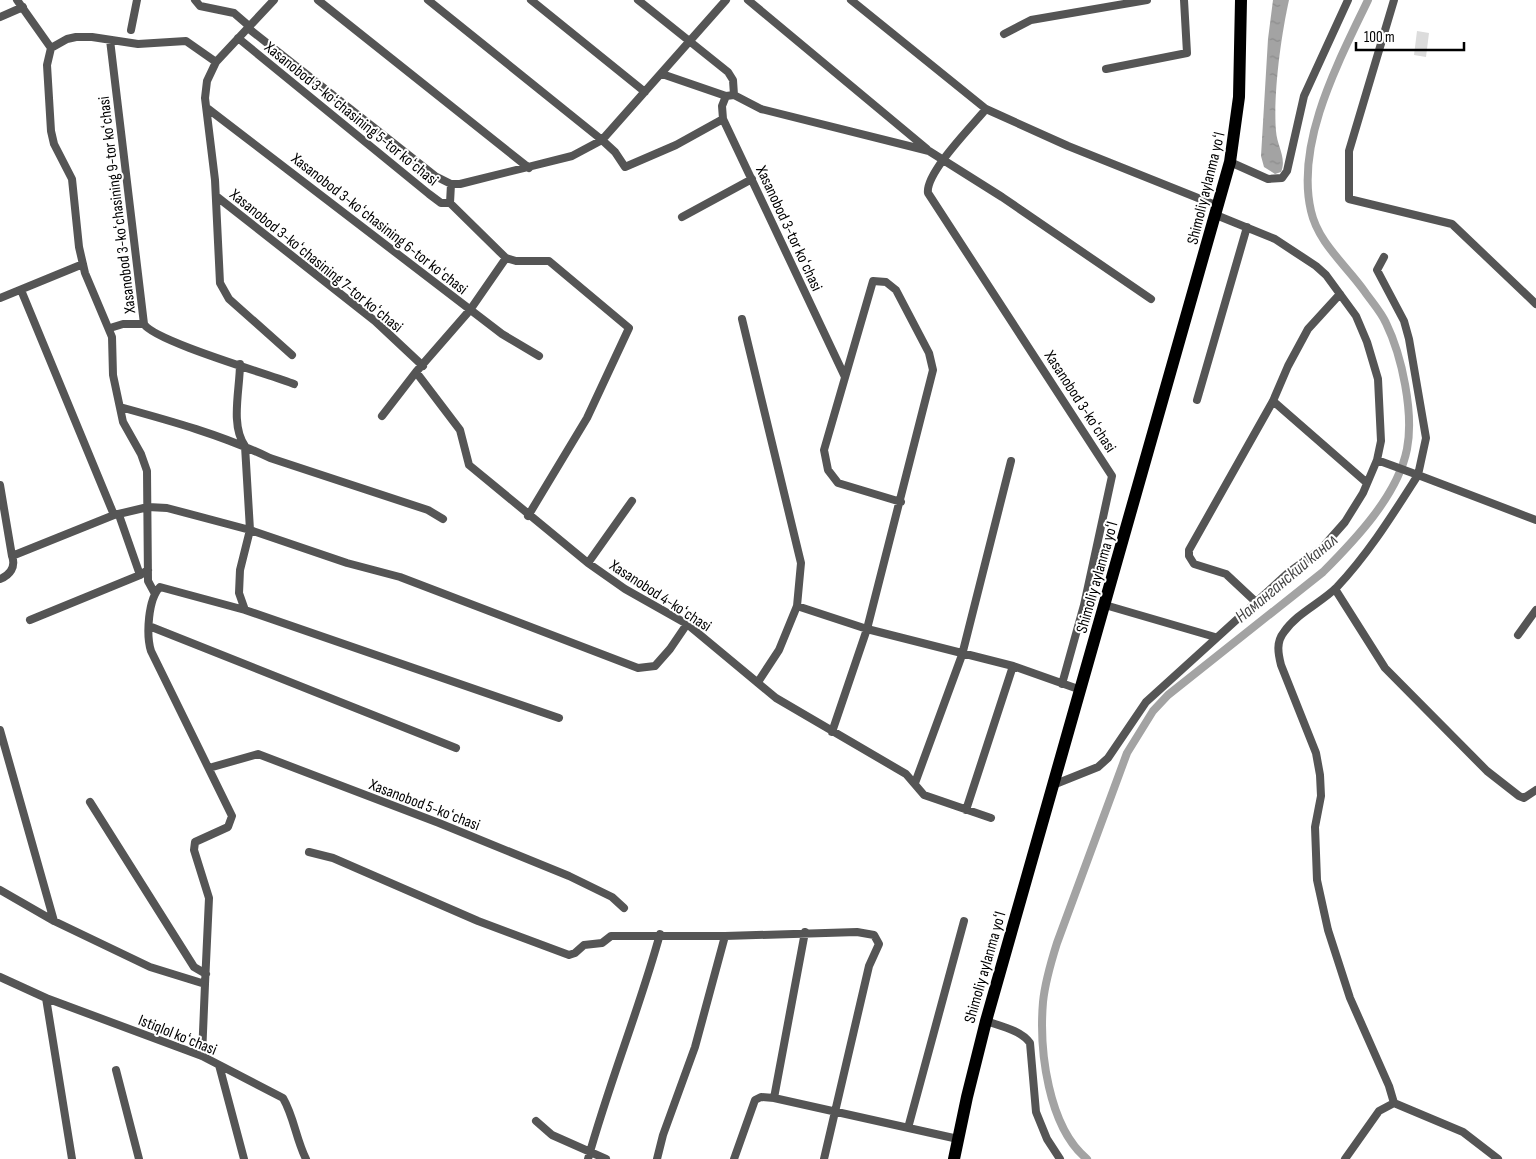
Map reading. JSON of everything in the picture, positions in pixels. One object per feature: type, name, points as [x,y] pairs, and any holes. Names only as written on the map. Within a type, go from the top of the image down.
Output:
[{"type":"main road","name":"Shimoliy aylanma yoʻl","points":[[954,1159],[986,1021],[1230,162],[1239,96],[1241,0]]},
{"type":"street","points":[[17,0],[52,48]]},
{"type":"street","points":[[130,30],[137,0]]},
{"type":"street","points":[[195,0],[200,6],[234,13],[248,27],[435,176],[451,184],[470,183],[572,156],[602,140],[726,0]]},
{"type":"street","points":[[274,0],[216,62],[206,88],[207,108],[216,196],[217,259],[223,291],[292,355]]},
{"type":"street","points":[[318,0],[529,168]]},
{"type":"street","points":[[428,0],[602,140],[627,168],[723,119],[722,106],[730,96],[732,76],[638,0]]},
{"type":"street","points":[[531,0],[646,92]]},
{"type":"street","points":[[748,0],[942,161],[1002,197],[1151,299]]},
{"type":"street","points":[[851,0],[986,109],[1217,210],[1247,227],[1275,239],[1316,266],[1326,274],[1356,316],[1368,342],[1378,379],[1381,441],[1379,461],[1345,522],[1322,548],[1288,573],[1236,622],[1215,637],[1146,702],[1108,758],[1098,767],[1053,785]]},
{"type":"street","points":[[1004,34],[1030,20],[1147,0]]},
{"type":"street","points":[[1106,68],[1187,53],[1184,0]]},
{"type":"street","points":[[1230,162],[1268,179],[1282,178],[1287,171],[1304,96],[1348,0]]},
{"type":"street","points":[[1394,0],[1349,151],[1349,199],[1452,224],[1536,304]]},
{"type":"street","points":[[0,17],[23,7]]},
{"type":"street","points":[[202,1056],[209,898],[194,850],[195,842],[228,827],[232,816],[151,652],[148,641],[148,626],[154,592],[148,581],[148,507],[145,463],[123,422],[113,375],[113,343],[110,328],[94,295],[83,264],[72,179],[54,144],[49,119],[46,65],[52,48],[67,39],[92,37],[138,44],[186,40],[216,62]]},
{"type":"street","name":"Xasanobod 3-koʻchasining 5-tor koʻchasi","points":[[238,38],[429,194],[441,203],[450,203]]},
{"type":"street","name":"Xasanobod 3-koʻchasining 9-tor koʻchasi","points":[[110,40],[144,324],[148,330],[155,334],[197,351],[240,364],[294,384]]},
{"type":"street","points":[[662,74],[730,96],[761,109],[929,151]]},
{"type":"street","name":"Xasanobod 3-koʻchasining 6-tor koʻchasi","points":[[207,108],[502,334],[539,356]]},
{"type":"street","points":[[942,161],[986,109]]},
{"type":"street","name":"Xasanobod 3-tor koʻchasi","points":[[723,119],[846,378]]},
{"type":"street","name":"Xasanobod 3-koʻchasi","points":[[942,161],[928,184],[928,193],[1112,476],[1086,596],[1062,684]]},
{"type":"street","points":[[682,217],[752,179]]},
{"type":"street","points":[[451,184],[450,203],[506,258],[516,261],[549,261],[629,328],[587,418],[528,516]]},
{"type":"street","name":"Xasanobod 3-koʻchasining 7-tor koʻchasi","points":[[216,196],[376,321],[423,366]]},
{"type":"street","points":[[1197,400],[1247,227]]},
{"type":"street","points":[[1384,257],[1377,270],[1404,321],[1424,419],[1426,438],[1414,473],[1388,524],[1358,564],[1335,589],[1284,631],[1278,642],[1278,652],[1295,705],[1316,753],[1320,775],[1321,796],[1315,827],[1317,880],[1328,930],[1350,998],[1389,1086],[1394,1103]]},
{"type":"street","points":[[382,416],[416,372],[470,310],[506,258]]},
{"type":"street","points":[[0,298],[83,264]]},
{"type":"street","points":[[832,732],[867,629],[900,502],[933,370],[928,353],[896,290],[886,282],[876,281],[871,283],[846,378],[824,450],[828,470],[838,483],[900,502]]},
{"type":"street","points":[[21,290],[140,575]]},
{"type":"street","points":[[1257,603],[1226,574],[1194,564],[1189,556],[1191,544],[1273,401],[1288,366],[1308,329],[1340,294]]},
{"type":"street","points":[[742,319],[801,563],[797,606],[779,650],[758,682]]},
{"type":"street","points":[[110,328],[123,324],[144,324]]},
{"type":"street","points":[[240,364],[237,422],[240,437],[245,446],[250,530],[240,570],[239,593],[245,610]]},
{"type":"street","name":"Xasanobod 4-koʻchasi","points":[[416,372],[460,430],[465,459],[469,465],[528,516],[588,563],[625,589],[687,624],[776,698],[890,764],[915,783],[918,791],[924,796],[991,818]]},
{"type":"street","points":[[1273,401],[1367,482]]},
{"type":"street","points":[[120,407],[245,446],[270,458],[428,510],[443,519]]},
{"type":"street","points":[[915,783],[962,655],[1011,461]]},
{"type":"street","points":[[1379,461],[1536,520]]},
{"type":"street","points":[[0,485],[14,562],[12,570],[0,579]]},
{"type":"street","points":[[588,563],[632,500]]},
{"type":"street","points":[[12,556],[116,515],[148,507],[176,510],[250,530],[347,562],[400,577],[638,668],[655,666],[670,649],[687,624]]},
{"type":"street","points":[[30,620],[148,570]]},
{"type":"street","points":[[154,592],[160,587],[245,610],[559,718]]},
{"type":"street","points":[[1335,589],[1385,668],[1431,717],[1486,771],[1519,796],[1524,798],[1536,790]]},
{"type":"street","points":[[1105,604],[1215,637]]},
{"type":"street","points":[[797,606],[867,629],[962,655],[1013,666],[1080,690]]},
{"type":"street","points":[[1518,635],[1536,610]]},
{"type":"street","points":[[148,626],[456,748]]},
{"type":"street","points":[[966,810],[1013,666]]},
{"type":"street","points":[[0,730],[54,921]]},
{"type":"street","name":"Xasanobod 5-koʻchasi","points":[[209,768],[258,754],[448,826],[569,876],[612,897],[624,908]]},
{"type":"street","points":[[90,802],[194,967],[206,974]]},
{"type":"street","points":[[309,852],[333,858],[478,921],[569,955],[575,953],[584,945],[602,943],[611,936],[660,934],[726,936],[806,932],[857,932],[874,935],[878,940],[869,966],[824,1159]]},
{"type":"street","points":[[0,890],[54,921],[150,967],[205,984]]},
{"type":"street","points":[[908,1128],[964,921]]},
{"type":"street","points":[[774,1098],[806,932]]},
{"type":"street","points":[[589,1156],[602,1107],[643,996],[660,934]]},
{"type":"street","points":[[657,1159],[662,1134],[695,1047],[726,936]]},
{"type":"street","name":"Istiqlol koʻchasi","points":[[0,977],[46,998],[202,1056],[283,1098],[289,1108],[298,1143],[306,1159]]},
{"type":"street","points":[[46,998],[72,1159]]},
{"type":"street","points":[[986,1021],[1017,1032],[1026,1037],[1030,1043],[1036,1112],[1047,1139],[1060,1159]]},
{"type":"street","points":[[219,1065],[244,1159]]},
{"type":"street","points":[[116,1070],[139,1159]]},
{"type":"street","points":[[734,1159],[755,1100],[761,1097],[774,1098],[958,1139]]},
{"type":"street","points":[[1344,1159],[1379,1111],[1394,1103]]},
{"type":"street","points":[[1394,1103],[1463,1132],[1498,1159]]},
{"type":"street","points":[[536,1121],[552,1135],[589,1156],[606,1159]]},
{"type":"shaded area","points":[[1417,31],[1429,33],[1426,57],[1414,55]]},
{"type":"water","points":[[1273,0],[1289,0],[1283,31],[1275,117],[1283,167],[1281,172],[1275,174],[1264,167],[1261,156],[1268,39]]},
{"type":"waterway","name":"Наманганский канал","points":[[1087,1159],[1074,1145],[1063,1128],[1055,1108],[1045,1064],[1042,1021],[1043,1002],[1050,965],[1057,943],[1127,753],[1153,711],[1168,695],[1323,572],[1348,546],[1385,500],[1395,483],[1407,449],[1409,435],[1408,402],[1402,368],[1392,336],[1379,311],[1320,234],[1311,211],[1308,185],[1309,158],[1314,130],[1323,102],[1333,75],[1368,0]]}]
